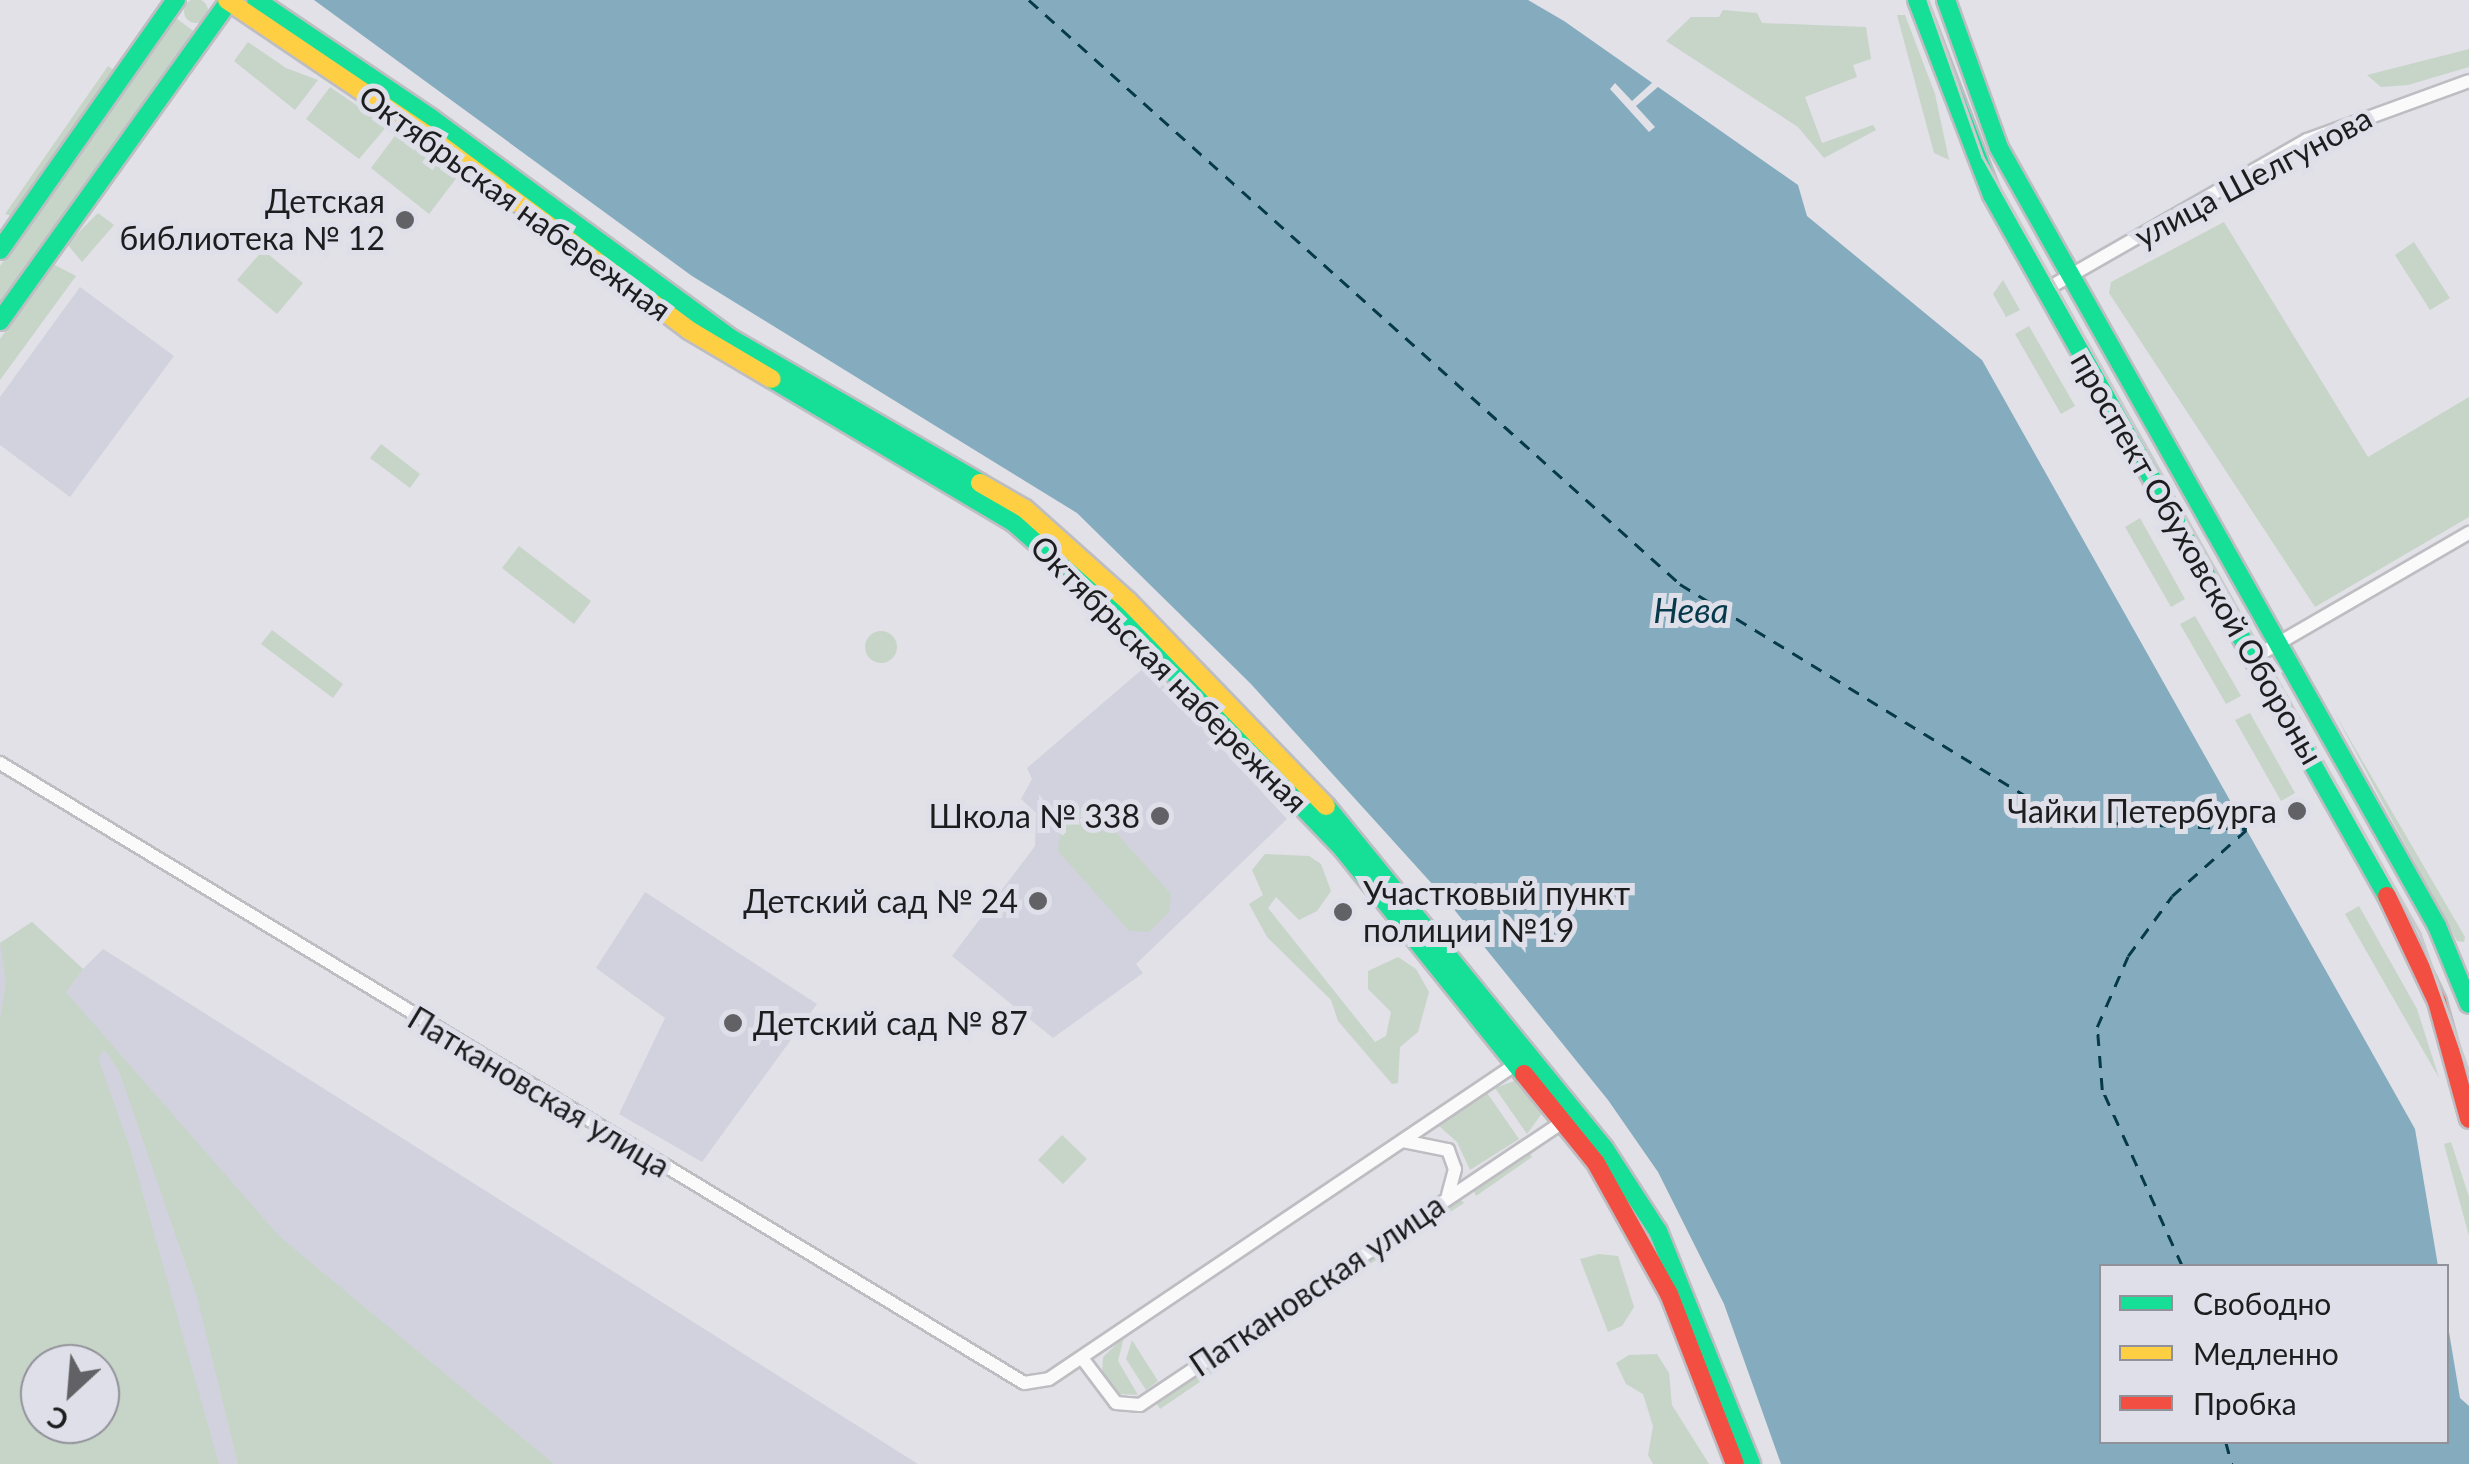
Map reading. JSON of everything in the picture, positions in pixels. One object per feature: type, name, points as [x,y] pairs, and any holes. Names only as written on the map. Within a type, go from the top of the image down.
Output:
[{"type":"main road","points":[[0,250],[176,0]]},
{"type":"main road","points":[[0,321],[229,0]]},
{"type":"main road","name":"Октябрьская набережная","points":[[229,0],[426,134],[689,330],[1035,539],[1278,778],[1604,1148],[1658,1231],[1751,1464]]},
{"type":"main road","name":"Октябрьская набережная","points":[[256,0],[432,118],[732,339],[1047,527],[1322,800],[1523,1059],[1643,1241],[1735,1464]]},
{"type":"main road","name":"проспект Обуховской Обороны","points":[[1917,0],[1974,160],[2411,938],[2438,1002],[2469,1119]]},
{"type":"main road","name":"проспект Обуховской Обороны","points":[[1946,0],[1999,148],[2438,926],[2469,1004]]},
{"type":"street","name":"улица Шелгунова","points":[[2045,290],[2307,140],[2469,82]]},
{"type":"street","points":[[2253,658],[2469,533]]},
{"type":"street","name":"Паткановская улица","points":[[0,764],[1010,1379],[1036,1383],[1082,1358],[1523,1059]]},
{"type":"street","name":"Паткановская улица","points":[[1082,1358],[1116,1403],[1140,1405],[1564,1121]]},
{"type":"street","points":[[1400,1142],[1448,1150],[1455,1169],[1446,1198]]},
{"type":"shaded area","points":[[80,287],[174,356],[70,497],[0,445],[0,397]]},
{"type":"shaded area","name":"Школа № 338","points":[[1146,666],[1287,819],[1136,964],[1143,973],[1053,1038],[952,956],[1035,846],[1036,813],[1021,799],[1032,779],[1027,768]]},
{"type":"shaded area","name":"Детский сад № 87","points":[[645,892],[817,1004],[702,1162],[619,1114],[665,1018],[596,968]]},
{"type":"shaded area","points":[[32,922],[83,969],[103,949],[918,1464],[0,1464],[0,943]]},
{"type":"green space","points":[[196,-1],[208,11],[196,23],[184,11]]},
{"type":"green space","points":[[1723,10],[1757,13],[1762,23],[1866,27],[1871,59],[1853,65],[1857,77],[1805,97],[1822,143],[1873,125],[1876,130],[1824,158],[1798,127],[1666,41],[1691,17],[1719,17]]},
{"type":"green space","points":[[1897,15],[1905,15],[1935,94],[1949,160],[1934,153]]},
{"type":"green space","points":[[176,18],[196,33],[0,306],[0,266]]},
{"type":"green space","points":[[248,42],[286,68],[318,80],[295,110],[234,61]]},
{"type":"green space","points":[[2469,49],[2469,67],[2408,85],[2381,87],[2367,75]]},
{"type":"green space","points":[[108,66],[115,71],[12,216],[5,214]]},
{"type":"green space","points":[[330,87],[387,126],[359,159],[306,119]]},
{"type":"green space","points":[[397,133],[458,176],[429,214],[371,168]]},
{"type":"green space","points":[[98,213],[114,225],[82,262],[67,244]]},
{"type":"green space","points":[[2224,222],[2368,457],[2469,397],[2469,517],[2315,607],[2109,293],[2111,282]]},
{"type":"green space","points":[[2414,242],[2450,298],[2430,310],[2395,255]]},
{"type":"green space","points":[[263,250],[303,283],[277,314],[237,280]]},
{"type":"green space","points":[[53,264],[76,276],[0,380],[0,339]]},
{"type":"green space","points":[[2003,280],[2020,310],[2006,317],[1993,294]]},
{"type":"green space","points":[[2029,326],[2075,406],[2061,414],[2015,334]]},
{"type":"green space","points":[[381,444],[420,474],[410,488],[370,458]]},
{"type":"green space","points":[[2140,518],[2185,599],[2171,607],[2125,527]]},
{"type":"green space","points":[[519,546],[591,601],[574,624],[502,568]]},
{"type":"green space","points":[[2195,616],[2241,696],[2226,704],[2180,624]]},
{"type":"green space","points":[[272,630],[343,684],[333,698],[261,644]]},
{"type":"green space","points":[[881,631],[892,636],[897,647],[892,658],[881,663],[870,658],[865,647],[870,636]]},
{"type":"green space","points":[[2334,712],[2465,937],[2464,942],[2457,941]]},
{"type":"green space","points":[[2250,713],[2295,793],[2281,801],[2235,720]]},
{"type":"green space","points":[[1086,808],[1095,809],[1171,894],[1169,912],[1149,932],[1129,931],[1058,851],[1061,823]]},
{"type":"green space","points":[[1265,854],[1309,856],[1321,864],[1331,891],[1317,911],[1299,920],[1276,897],[1268,908],[1375,1042],[1386,1036],[1391,1012],[1368,989],[1368,971],[1398,957],[1416,969],[1429,992],[1418,1032],[1400,1047],[1398,1083],[1392,1084],[1338,1021],[1331,1000],[1267,937],[1249,904],[1263,895],[1252,870]]},
{"type":"green space","points":[[2359,906],[2417,1009],[2439,1078],[2345,914]]},
{"type":"green space","points":[[32,922],[83,969],[66,992],[280,1237],[554,1464],[238,1464],[197,1297],[119,1071],[105,1050],[98,1058],[130,1148],[219,1464],[0,1464],[0,1020],[6,982],[0,943]]},
{"type":"green space","points":[[1520,1079],[1545,1109],[1527,1134],[1495,1088]]},
{"type":"green space","points":[[1487,1093],[1519,1139],[1470,1170],[1457,1142],[1439,1126]]},
{"type":"green space","points":[[1062,1135],[1087,1159],[1063,1184],[1038,1160]]},
{"type":"green space","points":[[2451,1142],[2469,1197],[2469,1236],[2444,1144]]},
{"type":"green space","points":[[1529,1152],[1532,1157],[1476,1196],[1473,1189]]},
{"type":"green space","points":[[1459,1198],[1464,1203],[1290,1316],[1290,1313]]},
{"type":"green space","points":[[1599,1254],[1618,1256],[1634,1307],[1622,1326],[1608,1332],[1580,1259]]},
{"type":"green space","points":[[1276,1322],[1281,1327],[1160,1409],[1157,1404]]},
{"type":"green space","points":[[1124,1337],[1118,1361],[1138,1395],[1119,1394],[1102,1375],[1103,1357]]},
{"type":"green space","points":[[1132,1340],[1158,1381],[1146,1390],[1126,1359]]},
{"type":"green space","points":[[1657,1354],[1669,1373],[1672,1405],[1709,1464],[1653,1464],[1648,1455],[1653,1426],[1643,1394],[1626,1384],[1616,1363],[1629,1355]]},
{"type":"water","name":"Нева","points":[[314,0],[1528,0],[1564,21],[1798,185],[1807,216],[1982,360],[2415,1129],[2438,1264],[2099,1264],[2099,1444],[2449,1444],[2449,1332],[2460,1398],[2469,1406],[2469,1464],[1781,1464],[1724,1304],[1658,1172],[1608,1100],[1444,897],[1251,684],[1077,513],[692,276]]},
{"type":"pier","points":[[1654,81],[1659,86],[1636,106],[1655,127],[1649,132],[1610,89],[1615,83],[1632,101]]},
{"type":"ferry route","points":[[1029,0],[1680,584],[2066,821],[2247,829]]},
{"type":"ferry route","points":[[2181,1264],[2102,1090],[2097,1027],[2128,956],[2172,896],[2246,830]]},
{"type":"ferry route","points":[[2227,1444],[2232,1464]]},
{"type":"tram line","points":[[1928,0],[1983,157],[2420,933],[2469,1072]]},
{"type":"traffic: fast","points":[[0,250],[176,0]]},
{"type":"traffic: fast","points":[[0,321],[230,0]]},
{"type":"traffic: fast","points":[[256,0],[431,118],[732,339],[980,483]]},
{"type":"traffic: fast","points":[[1917,0],[1992,195],[2387,896]]},
{"type":"traffic: fast","points":[[1946,0],[1999,148],[2437,926],[2469,1004]]},
{"type":"traffic: fast","points":[[772,379],[1013,522],[1112,609],[1342,848],[1524,1074]]},
{"type":"traffic: fast","points":[[1326,806],[1604,1148],[1658,1231],[1751,1464]]},
{"type":"traffic: slow","points":[[227,0],[426,134],[689,330],[772,379]]},
{"type":"traffic: slow","points":[[980,483],[1025,509],[1128,601],[1326,806]]},
{"type":"traffic: jam","points":[[2387,896],[2437,1002],[2469,1119]]},
{"type":"traffic: jam","points":[[1524,1074],[1596,1163],[1669,1294],[1735,1464]]},
{"type":"place","name":"Детская библиотека № 12","points":[[405,220]]},
{"type":"place","name":"Чайки Петербурга","points":[[2297,811]]},
{"type":"place","name":"Школа № 338","points":[[1160,816]]},
{"type":"place","name":"Детский сад № 24","points":[[1038,901]]},
{"type":"place","name":"Участковый пункт полиции №19","points":[[1343,912]]},
{"type":"place","name":"Детский сад № 87","points":[[733,1023]]}]
